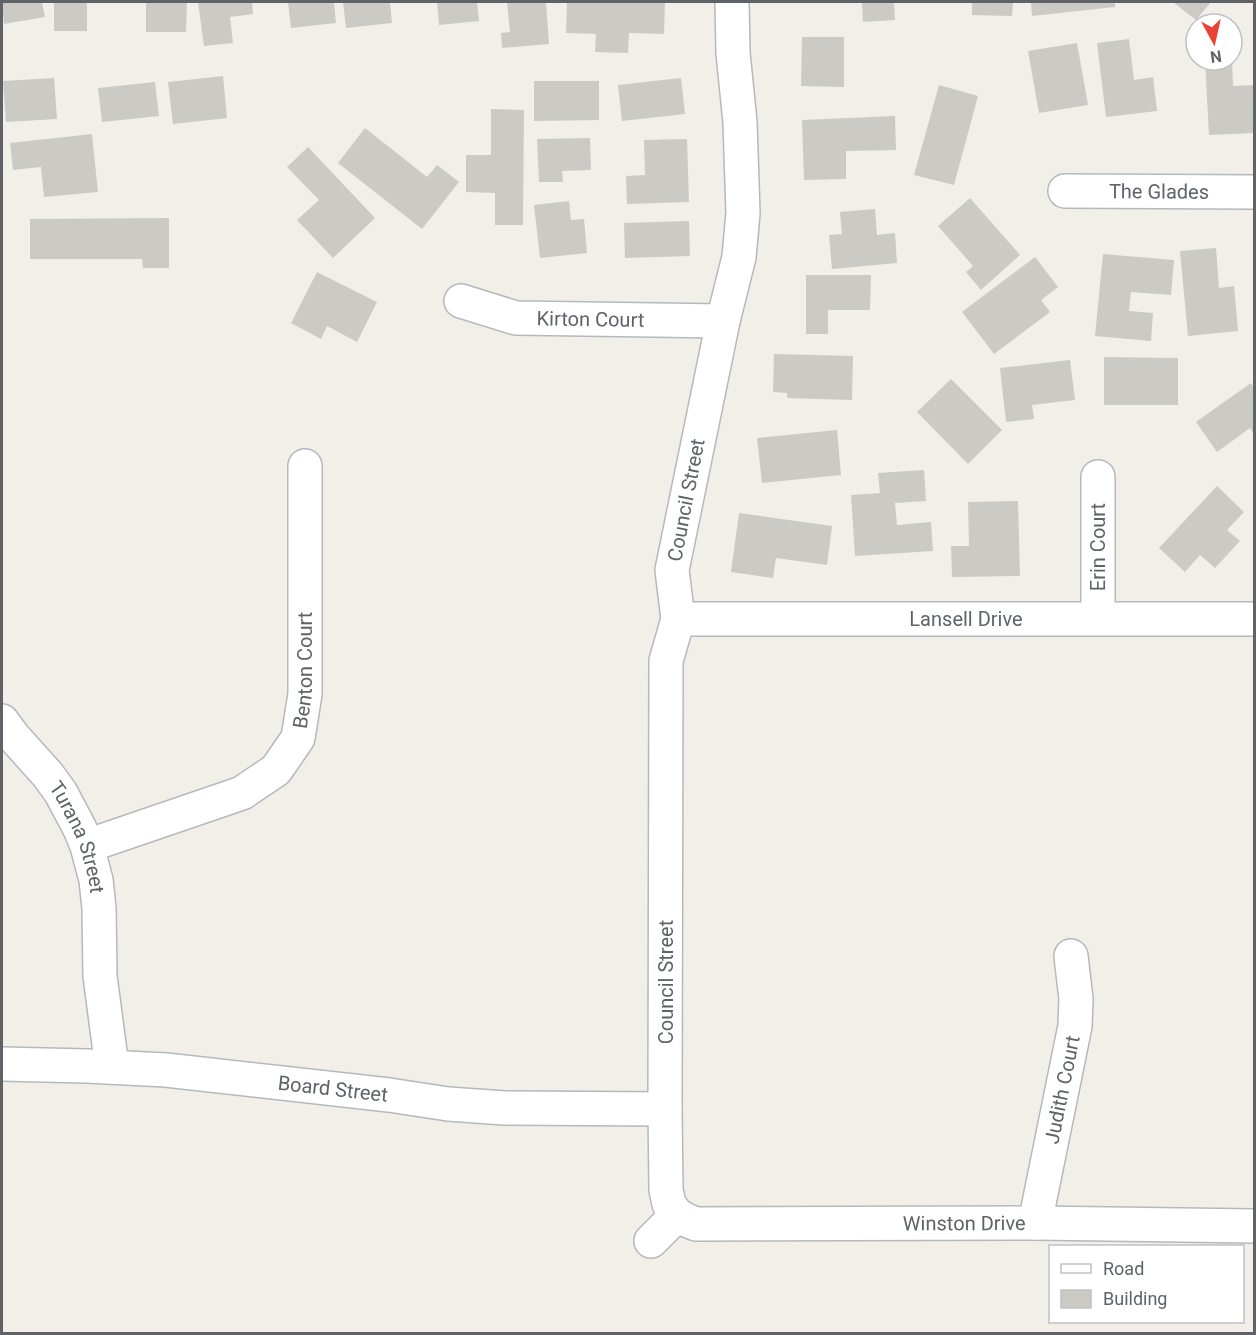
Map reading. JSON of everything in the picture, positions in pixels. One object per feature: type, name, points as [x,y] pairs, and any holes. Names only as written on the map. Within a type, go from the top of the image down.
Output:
[{"type":"street","name":"Council Street","points":[[665,1109],[666,662],[678,619],[672,570],[723,321],[739,257],[743,213],[740,122],[732,53],[732,2]]},
{"type":"street","name":"The Glades","points":[[1065,191],[1254,192]]},
{"type":"street","name":"Kirton Court","points":[[461,301],[516,318],[723,321]]},
{"type":"street","name":"Benton Court","points":[[87,846],[242,793],[276,770],[298,738],[305,694],[305,466]]},
{"type":"street","name":"Erin Court","points":[[1098,477],[1098,618]]},
{"type":"street","name":"Lansell Drive","points":[[678,619],[1254,619]]},
{"type":"street","name":"Turana Street","points":[[2,721],[61,793],[87,846],[96,880],[101,939],[100,976],[89,1040],[99,1066]]},
{"type":"street","name":"Judith Court","points":[[1035,1223],[1075,1026],[1076,999],[1071,956]]},
{"type":"street","name":"Board Street","points":[[2,1064],[166,1070],[389,1095],[448,1104],[505,1108],[665,1109]]},
{"type":"street","points":[[651,1241],[677,1215],[669,1204],[666,1190],[665,1109]]},
{"type":"street","name":"Winston Drive","points":[[677,1215],[696,1224],[1035,1223],[1254,1226]]},
{"type":"building","points":[[2,2],[42,2],[45,17],[4,24]]},
{"type":"building","points":[[54,2],[87,2],[87,31],[54,31]]},
{"type":"building","points":[[146,2],[187,2],[186,32],[146,32]]},
{"type":"building","points":[[198,2],[252,2],[253,14],[230,17],[233,43],[204,46]]},
{"type":"building","points":[[288,2],[334,2],[336,23],[291,28]]},
{"type":"building","points":[[343,2],[390,2],[392,23],[346,28]]},
{"type":"building","points":[[437,2],[477,2],[479,21],[439,25]]},
{"type":"building","points":[[507,2],[546,2],[549,44],[502,48],[501,33],[510,32]]},
{"type":"building","points":[[567,2],[665,2],[664,34],[629,33],[628,53],[595,52],[596,34],[566,33]]},
{"type":"building","points":[[862,2],[894,2],[895,20],[863,22]]},
{"type":"building","points":[[972,2],[1013,2],[1012,16],[972,15]]},
{"type":"building","points":[[1031,2],[1115,2],[1115,7],[1032,16]]},
{"type":"building","points":[[1173,2],[1211,2],[1203,12],[1186,12]]},
{"type":"building","points":[[802,37],[844,37],[844,87],[801,86]]},
{"type":"building","points":[[1129,39],[1134,80],[1153,77],[1157,111],[1106,117],[1097,43]]},
{"type":"building","points":[[1077,43],[1088,105],[1039,113],[1028,51]]},
{"type":"building","points":[[1206,72],[1232,72],[1233,86],[1254,85],[1254,133],[1209,135]]},
{"type":"building","points":[[223,76],[227,118],[173,124],[168,82]]},
{"type":"building","points":[[54,78],[57,119],[6,122],[3,81]]},
{"type":"building","points":[[681,78],[685,114],[622,121],[618,85]]},
{"type":"building","points":[[534,81],[599,81],[599,120],[534,121]]},
{"type":"building","points":[[155,82],[159,116],[102,122],[98,88]]},
{"type":"building","points":[[939,85],[978,96],[954,185],[914,175]]},
{"type":"building","points":[[491,109],[524,110],[523,225],[495,225],[495,193],[466,192],[466,155],[491,155]]},
{"type":"building","points":[[895,116],[896,150],[846,151],[846,179],[804,180],[802,120]]},
{"type":"building","points":[[365,128],[427,177],[437,165],[459,182],[422,229],[338,163]]},
{"type":"building","points":[[92,134],[98,192],[44,197],[41,167],[13,170],[10,143]]},
{"type":"building","points":[[590,138],[591,170],[562,171],[563,182],[539,182],[537,139]]},
{"type":"building","points":[[687,139],[689,202],[627,204],[626,176],[645,175],[644,140]]},
{"type":"building","points":[[308,147],[375,218],[333,258],[297,220],[319,200],[287,167]]},
{"type":"building","points":[[970,198],[1020,255],[981,290],[966,272],[973,266],[938,226]]},
{"type":"building","points":[[569,201],[571,220],[584,219],[587,253],[540,258],[534,205]]},
{"type":"building","points":[[875,209],[877,235],[895,233],[897,263],[832,269],[829,235],[842,234],[840,212]]},
{"type":"building","points":[[169,218],[169,268],[143,268],[142,259],[30,259],[30,219]]},
{"type":"building","points":[[689,221],[690,256],[625,258],[624,223]]},
{"type":"building","points":[[1216,248],[1219,288],[1234,286],[1238,331],[1188,336],[1180,251]]},
{"type":"building","points":[[1103,254],[1174,260],[1171,295],[1131,292],[1129,311],[1153,313],[1151,341],[1095,336]]},
{"type":"building","points":[[1035,257],[1058,287],[1041,300],[1050,312],[994,354],[962,312]]},
{"type":"building","points":[[317,272],[377,302],[357,342],[327,326],[321,339],[291,323]]},
{"type":"building","points":[[806,275],[871,275],[870,310],[828,310],[828,334],[806,334]]},
{"type":"building","points":[[774,354],[853,356],[852,400],[787,398],[787,393],[773,392]]},
{"type":"building","points":[[1104,357],[1178,358],[1178,405],[1104,405]]},
{"type":"building","points":[[1070,360],[1075,400],[1032,405],[1034,419],[1006,422],[1000,368]]},
{"type":"building","points":[[951,379],[1002,430],[968,464],[917,412]]},
{"type":"building","points":[[1251,383],[1254,388],[1254,435],[1250,428],[1217,452],[1196,422]]},
{"type":"building","points":[[837,430],[841,475],[762,483],[757,438]]},
{"type":"building","points":[[924,470],[926,501],[895,503],[897,525],[931,522],[933,551],[855,556],[851,495],[880,493],[878,473]]},
{"type":"building","points":[[1217,486],[1244,512],[1227,530],[1240,541],[1215,568],[1200,555],[1185,572],[1159,548]]},
{"type":"building","points":[[1018,501],[1020,576],[952,577],[951,546],[969,546],[968,502]]},
{"type":"building","points":[[739,513],[832,526],[827,565],[776,558],[773,578],[731,572]]}]
